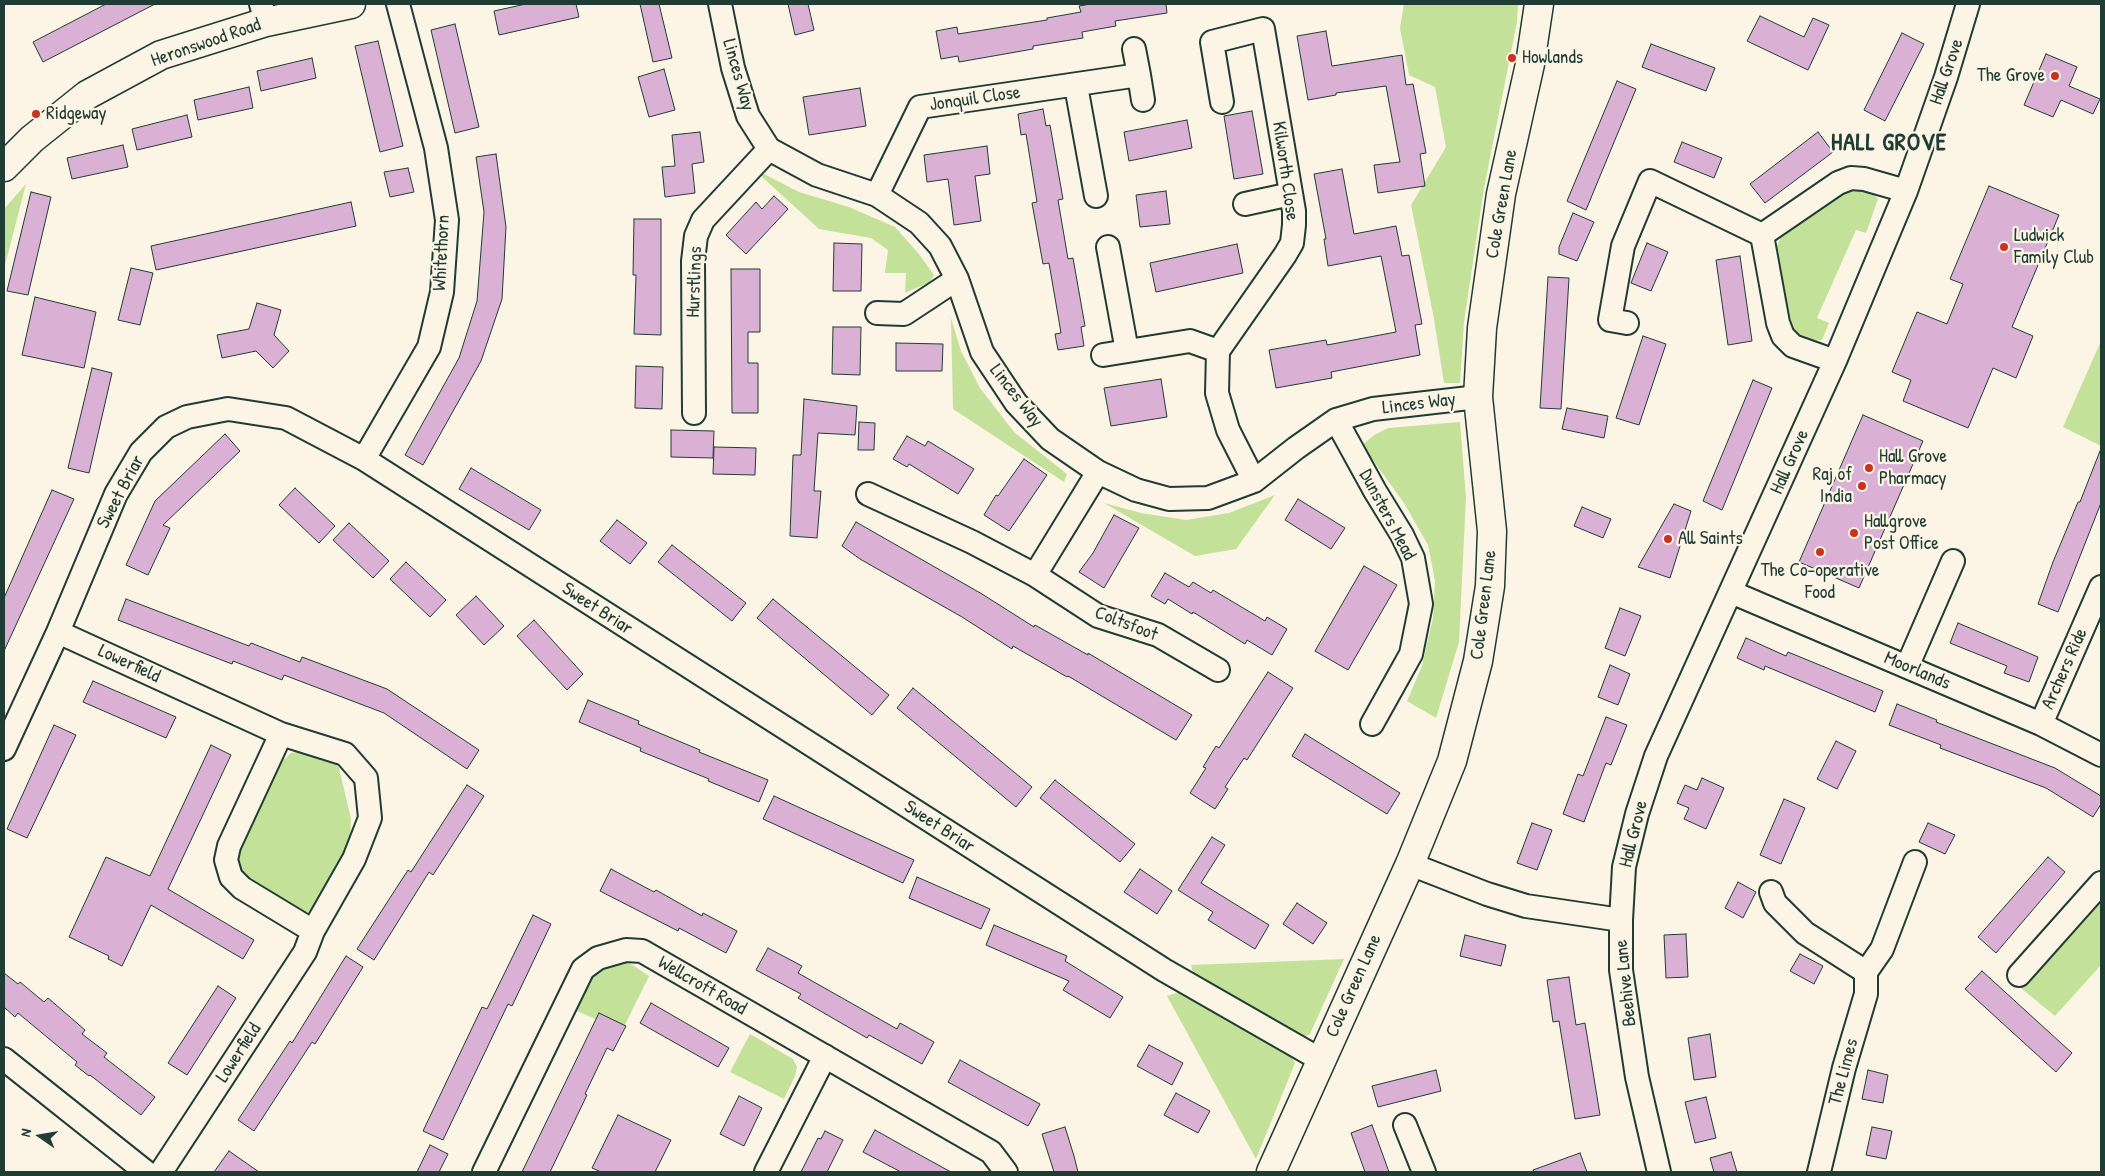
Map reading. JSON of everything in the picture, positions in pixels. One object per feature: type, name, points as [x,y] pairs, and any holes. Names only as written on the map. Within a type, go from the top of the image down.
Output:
[{"type":"street","name":"Heronswood Road","points":[[4,167],[32,139],[87,95],[160,55],[263,13],[351,4]]},
{"type":"street","name":"Whitethorn","points":[[364,459],[429,347],[442,292],[447,220],[436,148],[398,4]]},
{"type":"street","name":"Linces Way","points":[[720,4],[733,68],[748,116],[769,149],[816,175],[877,195],[924,229],[940,246],[957,279],[982,352],[1016,403],[1050,439],[1098,472],[1136,490],[1169,499],[1208,498],[1254,481],[1336,420],[1373,409],[1478,397]]},
{"type":"street","name":"Cole Green Lane","points":[[1271,1172],[1410,864],[1452,761],[1478,661],[1490,586],[1492,531],[1478,397],[1482,328],[1501,194],[1530,64],[1539,4]]},
{"type":"street","name":"Hall Grove","points":[[1621,920],[1624,867],[1640,805],[1656,756],[1835,361],[1906,191],[1946,77],[1968,4]]},
{"type":"street","name":"Kilworth Close","points":[[1218,351],[1292,243],[1294,211],[1263,29],[1212,42],[1222,102]]},
{"type":"street","points":[[1134,49],[1143,100]]},
{"type":"street","points":[[1096,196],[1087,84],[1139,75]]},
{"type":"street","name":"Jonquil Close","points":[[877,195],[920,107],[1087,84]]},
{"type":"street","name":"Hurstlings","points":[[694,413],[693,261],[696,236],[703,220],[769,149]]},
{"type":"street","points":[[1762,235],[1838,182],[1851,178],[1864,179],[1906,191]]},
{"type":"street","points":[[1626,323],[1610,320],[1623,246],[1650,181],[1762,235]]},
{"type":"street","points":[[1245,204],[1291,194]]},
{"type":"street","points":[[1762,235],[1778,323],[1783,336],[1794,346],[1835,361]]},
{"type":"street","points":[[1108,247],[1126,351]]},
{"type":"street","points":[[877,313],[904,314],[957,279]]},
{"type":"street","points":[[1103,355],[1190,341],[1218,351],[1217,393],[1228,430],[1254,481]]},
{"type":"street","name":"Sweet Briar","points":[[4,749],[58,632],[116,494],[140,452],[166,427],[186,417],[228,409],[286,418],[364,459],[1164,970],[1320,1060]]},
{"type":"street","name":"Dunsters Mead","points":[[1336,420],[1410,551],[1413,558],[1421,604],[1411,654],[1372,724]]},
{"type":"street","points":[[1034,575],[1098,472]]},
{"type":"street","name":"Coltsfoot","points":[[868,494],[972,542],[1034,575],[1098,616],[1158,635],[1218,670]]},
{"type":"street","points":[[1907,667],[1953,561]]},
{"type":"street","name":"Archers Ride","points":[[2041,724],[2101,587]]},
{"type":"street","name":"Moorlands","points":[[1731,592],[2041,724],[2101,756]]},
{"type":"street","name":"Lowerfield","points":[[58,632],[281,734],[344,754],[366,778],[370,818],[354,859],[313,931],[305,952],[161,1172]]},
{"type":"street","points":[[281,734],[229,846],[226,860],[231,877],[242,888],[313,931]]},
{"type":"street","points":[[1771,892],[1775,903],[1805,933],[1866,972],[1882,949],[1915,862]]},
{"type":"street","name":"Beehive Lane","points":[[1410,864],[1487,894],[1526,906],[1621,920],[1621,970],[1637,1077],[1659,1172]]},
{"type":"street","points":[[2019,975],[2101,884]]},
{"type":"street","name":"Wellcroft Road","points":[[484,1172],[583,969],[598,958],[626,950],[642,951],[991,1152],[1006,1172]]},
{"type":"street","name":"The Limes","points":[[1820,1172],[1844,1068],[1866,994],[1866,972]]},
{"type":"street","points":[[766,1172],[825,1056]]},
{"type":"street","points":[[4,1059],[146,1172]]},
{"type":"street","points":[[1405,1125],[1424,1172]]},
{"type":"green space","points":[[1404,4],[1518,4],[1517,22],[1484,188],[1464,322],[1460,383],[1444,383],[1434,319],[1411,205],[1446,147],[1435,87],[1409,75],[1400,28]]},
{"type":"green space","points":[[764,174],[799,192],[849,207],[895,227],[919,254],[934,275],[930,282],[905,293],[906,273],[885,273],[888,250],[871,238],[819,229],[760,175]]},
{"type":"green space","points":[[26,184],[4,269],[4,209]]},
{"type":"green space","points":[[1846,188],[1870,190],[1878,199],[1866,233],[1856,230],[1817,318],[1829,323],[1822,340],[1806,341],[1799,338],[1786,324],[1775,255],[1777,246],[1783,232]]},
{"type":"green space","points":[[951,318],[961,351],[980,388],[1014,432],[1067,474],[1064,482],[953,409]]},
{"type":"green space","points":[[2101,341],[2101,446],[2063,427]]},
{"type":"green space","points":[[1460,422],[1466,497],[1459,642],[1436,718],[1407,701],[1422,666],[1433,618],[1435,581],[1428,545],[1404,503],[1362,445],[1374,435],[1388,428]]},
{"type":"green space","points":[[1275,495],[1236,549],[1195,556],[1104,503],[1141,513],[1186,520],[1229,513]]},
{"type":"green space","points":[[314,749],[329,755],[339,768],[351,819],[350,845],[312,911],[302,913],[246,883],[236,866],[235,854],[276,767],[291,753]]},
{"type":"green space","points":[[2100,900],[2101,965],[2055,1016],[2021,988]]},
{"type":"green space","points":[[1344,959],[1310,1034],[1302,1038],[1193,973],[1191,965]]},
{"type":"green space","points":[[625,960],[649,976],[622,1031],[575,1010],[590,975],[602,964]]},
{"type":"green space","points":[[1179,992],[1188,995],[1289,1052],[1295,1063],[1256,1159],[1167,996]]},
{"type":"green space","points":[[750,1034],[793,1059],[797,1067],[795,1076],[784,1099],[730,1072]]},
{"type":"building","points":[[106,4],[155,4],[43,62],[33,42]]},
{"type":"building","points":[[526,4],[576,4],[579,17],[499,35],[494,11]]},
{"type":"building","points":[[640,4],[659,4],[672,58],[653,62]]},
{"type":"building","points":[[788,4],[808,4],[814,30],[795,35]]},
{"type":"building","points":[[1091,4],[1166,4],[1167,13],[1115,21],[1116,26],[1082,32],[1083,38],[1033,46],[1033,49],[959,62],[958,56],[941,59],[936,31],[957,27],[958,34],[1047,20],[1047,18],[1081,12],[1079,6]]},
{"type":"building","points":[[1760,16],[1804,37],[1813,18],[1829,25],[1808,70],[1747,41]]},
{"type":"building","points":[[455,24],[479,127],[455,133],[431,30]]},
{"type":"building","points":[[1326,31],[1332,66],[1402,55],[1406,85],[1413,84],[1426,153],[1420,154],[1425,186],[1378,193],[1374,165],[1400,162],[1386,86],[1336,93],[1336,95],[1308,100],[1297,36]]},
{"type":"building","points":[[1902,33],[1924,44],[1885,121],[1864,110]]},
{"type":"building","points":[[378,41],[403,146],[380,152],[355,46]]},
{"type":"building","points":[[1651,44],[1715,68],[1706,91],[1642,67]]},
{"type":"building","name":"The Grove","points":[[2046,54],[2077,67],[2069,86],[2100,99],[2093,114],[2061,100],[2053,117],[2024,105]]},
{"type":"building","points":[[312,58],[316,78],[261,91],[257,71]]},
{"type":"building","points":[[664,69],[675,110],[649,117],[638,77]]},
{"type":"building","points":[[1617,81],[1636,89],[1586,210],[1567,201]]},
{"type":"building","points":[[249,87],[253,108],[198,120],[194,100]]},
{"type":"building","points":[[860,88],[866,126],[809,135],[803,97]]},
{"type":"building","points":[[1043,109],[1046,126],[1050,125],[1063,199],[1058,200],[1068,259],[1073,258],[1085,326],[1081,327],[1084,346],[1058,350],[1055,334],[1061,333],[1049,263],[1043,264],[1032,203],[1037,202],[1026,134],[1021,135],[1018,114]]},
{"type":"building","points":[[1252,111],[1263,174],[1234,179],[1224,116]]},
{"type":"building","points":[[187,115],[192,137],[137,150],[132,129]]},
{"type":"building","points":[[1187,120],[1192,148],[1129,161],[1124,132]]},
{"type":"building","points":[[700,132],[704,162],[692,164],[695,193],[665,197],[662,167],[675,166],[672,135]]},
{"type":"building","points":[[1818,132],[1833,152],[1765,203],[1750,184]]},
{"type":"building","points":[[1682,142],[1722,158],[1714,178],[1674,162]]},
{"type":"building","points":[[123,145],[128,167],[72,179],[67,158]]},
{"type":"building","points":[[987,146],[990,174],[975,176],[981,221],[954,225],[948,179],[927,182],[924,155]]},
{"type":"building","points":[[496,154],[506,227],[502,299],[481,361],[423,465],[405,455],[459,358],[477,301],[484,212],[476,157]]},
{"type":"building","points":[[408,168],[414,192],[390,197],[384,172]]},
{"type":"building","points":[[1342,169],[1354,234],[1396,226],[1402,256],[1409,255],[1422,324],[1415,325],[1420,355],[1331,372],[1332,378],[1276,388],[1269,350],[1326,340],[1327,345],[1396,332],[1381,256],[1328,266],[1324,239],[1326,239],[1314,174]]},
{"type":"building","points":[[1989,186],[2059,215],[2012,327],[2033,336],[2016,378],[1993,368],[1968,428],[1903,401],[1911,380],[1892,372],[1917,312],[1947,324],[1963,284],[1950,279]]},
{"type":"building","points":[[1166,191],[1170,224],[1140,227],[1136,195]]},
{"type":"building","points":[[31,192],[51,197],[28,295],[7,291]]},
{"type":"building","points":[[774,196],[788,209],[746,254],[726,235],[756,202],[762,209]]},
{"type":"building","points":[[351,202],[356,226],[156,270],[151,246]]},
{"type":"building","points":[[1573,213],[1594,222],[1577,261],[1559,254],[1559,247]]},
{"type":"building","points":[[634,219],[661,219],[661,335],[634,334],[636,275],[633,275]]},
{"type":"building","points":[[834,243],[862,244],[861,291],[833,291]]},
{"type":"building","points":[[1647,243],[1668,252],[1651,291],[1631,283]]},
{"type":"building","points":[[1237,244],[1243,273],[1156,292],[1150,263]]},
{"type":"building","points":[[1740,256],[1752,341],[1728,345],[1716,260]]},
{"type":"building","points":[[131,268],[153,273],[140,325],[118,320]]},
{"type":"building","points":[[731,269],[760,269],[760,332],[748,332],[748,363],[758,363],[758,413],[732,413]]},
{"type":"building","points":[[1548,277],[1569,278],[1561,409],[1540,408]]},
{"type":"building","points":[[35,297],[96,312],[84,368],[22,355]]},
{"type":"building","points":[[257,303],[281,310],[274,335],[289,351],[273,368],[256,351],[222,358],[217,335],[249,329]]},
{"type":"building","points":[[833,327],[861,327],[860,375],[832,374]]},
{"type":"building","points":[[1643,336],[1666,344],[1639,425],[1616,418]]},
{"type":"building","points":[[896,343],[943,344],[942,371],[896,371]]},
{"type":"building","points":[[636,366],[663,367],[662,409],[635,408]]},
{"type":"building","points":[[92,368],[112,373],[89,473],[68,468]]},
{"type":"building","points":[[1161,379],[1167,417],[1111,426],[1104,388]]},
{"type":"building","points":[[1753,380],[1772,388],[1722,510],[1703,501]]},
{"type":"building","points":[[804,399],[857,406],[855,435],[818,433],[814,491],[821,491],[817,538],[790,536],[793,455],[801,455]]},
{"type":"building","points":[[1567,408],[1608,416],[1604,438],[1562,429]]},
{"type":"building","points":[[1863,415],[1923,441],[1859,588],[1799,562]]},
{"type":"building","points":[[859,422],[875,423],[874,450],[858,450]]},
{"type":"building","points":[[671,430],[714,431],[713,458],[671,457]]},
{"type":"building","points":[[225,434],[240,451],[163,525],[170,528],[148,575],[126,565],[155,501]]},
{"type":"building","points":[[907,436],[925,446],[928,441],[974,469],[958,494],[909,464],[907,467],[893,459]]},
{"type":"building","points":[[714,447],[756,448],[755,475],[713,474]]},
{"type":"building","points":[[2100,451],[2101,503],[2058,612],[2038,604],[2053,562]]},
{"type":"building","points":[[1024,459],[1047,475],[1009,531],[984,515],[996,495],[998,496]]},
{"type":"building","points":[[471,468],[541,510],[529,530],[459,489]]},
{"type":"building","points":[[295,488],[335,526],[319,543],[279,505]]},
{"type":"building","points":[[52,490],[74,499],[4,651],[4,598]]},
{"type":"building","points":[[1298,499],[1345,528],[1331,549],[1285,520]]},
{"type":"building","name":"All Saints","points":[[1674,504],[1691,511],[1670,578],[1638,567]]},
{"type":"building","points":[[1582,507],[1611,519],[1603,538],[1574,526]]},
{"type":"building","points":[[1114,515],[1139,528],[1104,588],[1079,572],[1093,553]]},
{"type":"building","points":[[617,520],[647,543],[630,564],[600,541]]},
{"type":"building","points":[[856,522],[982,594],[1034,627],[1035,625],[1088,655],[1088,653],[1192,715],[1176,740],[1068,676],[1013,646],[1012,649],[962,617],[860,559],[842,546]]},
{"type":"building","points":[[349,523],[389,561],[373,578],[333,540]]},
{"type":"building","points":[[672,545],[746,603],[732,621],[658,562]]},
{"type":"building","points":[[406,562],[446,600],[430,617],[390,579]]},
{"type":"building","points":[[1364,566],[1397,585],[1348,670],[1315,651]]},
{"type":"building","points":[[1165,573],[1189,587],[1193,582],[1211,593],[1213,590],[1265,621],[1267,617],[1287,629],[1272,655],[1247,640],[1245,644],[1168,599],[1165,604],[1151,596]]},
{"type":"building","points":[[476,596],[504,626],[484,645],[456,615]]},
{"type":"building","points":[[126,599],[249,646],[251,643],[300,662],[302,657],[387,689],[479,750],[467,769],[384,713],[284,675],[282,680],[233,661],[232,664],[118,620]]},
{"type":"building","points":[[773,599],[889,695],[872,715],[757,618]]},
{"type":"building","points":[[1620,608],[1641,616],[1625,656],[1605,648]]},
{"type":"building","points":[[534,620],[583,674],[567,690],[517,636]]},
{"type":"building","points":[[1958,623],[2038,657],[2029,682],[2004,673],[2007,666],[1950,643]]},
{"type":"building","points":[[1746,638],[1786,656],[1788,652],[1883,691],[1875,712],[1765,666],[1764,670],[1737,658]]},
{"type":"building","points":[[1610,665],[1630,674],[1618,705],[1598,697]]},
{"type":"building","points":[[1268,672],[1293,688],[1247,760],[1244,758],[1225,787],[1228,789],[1215,809],[1190,793],[1206,768],[1203,767],[1216,746],[1219,748]]},
{"type":"building","points":[[93,681],[176,717],[166,738],[83,702]]},
{"type":"building","points":[[913,688],[1032,787],[1016,807],[897,708]]},
{"type":"building","points":[[588,700],[639,721],[638,724],[700,750],[699,752],[768,780],[759,802],[640,751],[641,748],[579,722]]},
{"type":"building","points":[[1897,704],[1937,720],[1936,722],[2055,768],[2101,796],[2101,804],[2093,817],[2046,788],[1940,748],[1941,745],[1889,725]]},
{"type":"building","points":[[1606,717],[1627,725],[1611,765],[1606,763],[1584,822],[1563,814],[1578,774],[1583,776]]},
{"type":"building","points":[[54,725],[76,735],[27,838],[7,829]]},
{"type":"building","points":[[1305,734],[1400,793],[1387,814],[1292,756]]},
{"type":"building","points":[[1836,741],[1856,751],[1837,789],[1817,779]]},
{"type":"building","points":[[211,745],[231,755],[168,889],[254,940],[243,959],[151,905],[122,966],[108,959],[109,956],[69,937],[106,857],[150,876]]},
{"type":"building","points":[[1702,778],[1724,788],[1706,829],[1684,819],[1689,808],[1677,803],[1685,785],[1697,790]]},
{"type":"building","points":[[1055,780],[1135,844],[1120,862],[1040,798]]},
{"type":"building","points":[[467,785],[484,796],[433,875],[429,872],[374,960],[357,949],[408,870],[411,872]]},
{"type":"building","points":[[774,796],[914,860],[903,883],[763,819]]},
{"type":"building","points":[[1784,799],[1805,808],[1781,864],[1760,855]]},
{"type":"building","points":[[1532,823],[1552,830],[1537,870],[1517,863]]},
{"type":"building","points":[[1928,823],[1955,835],[1945,854],[1919,842]]},
{"type":"building","points":[[1212,837],[1225,845],[1201,883],[1269,925],[1255,949],[1208,920],[1213,912],[1178,890]]},
{"type":"building","points":[[2048,857],[2065,872],[1996,953],[1978,937]]},
{"type":"building","points":[[611,869],[654,892],[656,890],[702,916],[703,913],[737,931],[726,953],[679,928],[678,931],[600,891]]},
{"type":"building","points":[[1140,869],[1172,891],[1157,914],[1124,892]]},
{"type":"building","points":[[917,877],[990,909],[981,929],[909,898]]},
{"type":"building","points":[[1738,882],[1756,892],[1743,918],[1725,908]]},
{"type":"building","points":[[1297,903],[1327,923],[1313,944],[1283,924]]},
{"type":"building","points":[[533,915],[551,924],[512,1006],[508,1004],[443,1140],[423,1131],[482,1007],[487,1009]]},
{"type":"building","points":[[994,925],[1067,956],[1065,961],[1123,997],[1110,1018],[1063,990],[1069,981],[986,945]]},
{"type":"building","points":[[1686,934],[1688,977],[1666,978],[1664,935]]},
{"type":"building","points":[[1465,935],[1506,945],[1501,966],[1460,956]]},
{"type":"building","points":[[768,948],[802,966],[798,973],[897,1029],[900,1023],[934,1042],[922,1064],[869,1035],[867,1038],[798,998],[801,994],[756,970]]},
{"type":"building","points":[[1800,954],[1823,966],[1814,984],[1790,971]]},
{"type":"building","points":[[346,956],[363,967],[315,1044],[312,1042],[254,1131],[238,1120],[290,1041],[292,1043]]},
{"type":"building","points":[[1982,971],[2072,1053],[2056,1072],[1965,989]]},
{"type":"building","points":[[4,973],[18,984],[20,982],[44,1002],[48,998],[85,1030],[82,1034],[107,1053],[104,1057],[155,1097],[141,1115],[75,1065],[77,1062],[18,1013],[15,1017],[4,1007]]},
{"type":"building","points":[[1569,977],[1576,1025],[1585,1023],[1600,1115],[1575,1119],[1559,1021],[1553,1022],[1547,980]]},
{"type":"building","points":[[218,986],[236,998],[187,1075],[168,1063]]},
{"type":"building","points":[[651,1003],[729,1048],[718,1067],[640,1023]]},
{"type":"building","points":[[599,1013],[626,1026],[613,1051],[607,1048],[550,1172],[522,1172]]},
{"type":"building","points":[[1710,1034],[1716,1077],[1694,1080],[1688,1038]]},
{"type":"building","points":[[1149,1045],[1183,1063],[1172,1085],[1137,1066]]},
{"type":"building","points":[[960,1060],[1040,1104],[1028,1126],[948,1082]]},
{"type":"building","points":[[1436,1070],[1441,1091],[1378,1107],[1372,1086]]},
{"type":"building","points":[[1868,1070],[1888,1075],[1883,1103],[1862,1099]]},
{"type":"building","points":[[1176,1093],[1210,1111],[1198,1133],[1164,1115]]},
{"type":"building","points":[[739,1096],[762,1108],[744,1146],[720,1134]]},
{"type":"building","points":[[1706,1097],[1716,1138],[1695,1143],[1685,1102]]},
{"type":"building","points":[[618,1115],[671,1140],[655,1172],[601,1172],[592,1168]]},
{"type":"building","points":[[1372,1125],[1389,1172],[1365,1172],[1351,1133]]},
{"type":"building","points":[[1065,1127],[1078,1172],[1054,1172],[1042,1134]]},
{"type":"building","points":[[1872,1127],[1892,1131],[1886,1159],[1866,1155]]},
{"type":"building","points":[[875,1130],[951,1172],[901,1172],[863,1152]]},
{"type":"building","points":[[825,1131],[843,1140],[827,1172],[801,1172],[818,1138],[821,1139]]},
{"type":"building","points":[[430,1145],[448,1154],[439,1172],[417,1172]]},
{"type":"building","points":[[229,1151],[259,1172],[214,1172]]},
{"type":"building","points":[[1731,1152],[1737,1172],[1714,1172],[1710,1158]]},
{"type":"building","points":[[1580,1153],[1587,1172],[1534,1172],[1533,1170]]},
{"type":"place","name":"Howlands","points":[[1512,58]]},
{"type":"place","name":"The Grove","points":[[2055,76]]},
{"type":"place","name":"Ridgeway","points":[[36,114]]},
{"type":"place","name":"Ludwick Family Club","points":[[2004,247]]},
{"type":"place","name":"Hall Grove Pharmacy","points":[[1869,468]]},
{"type":"place","name":"Raj of India","points":[[1862,486]]},
{"type":"place","name":"Hallgrove Post Office","points":[[1854,533]]},
{"type":"place","name":"All Saints","points":[[1668,539]]},
{"type":"place","name":"The Co-operative Food","points":[[1820,552]]},
{"type":"district","name":"HALL GROVE","points":[[1889,144]]}]
